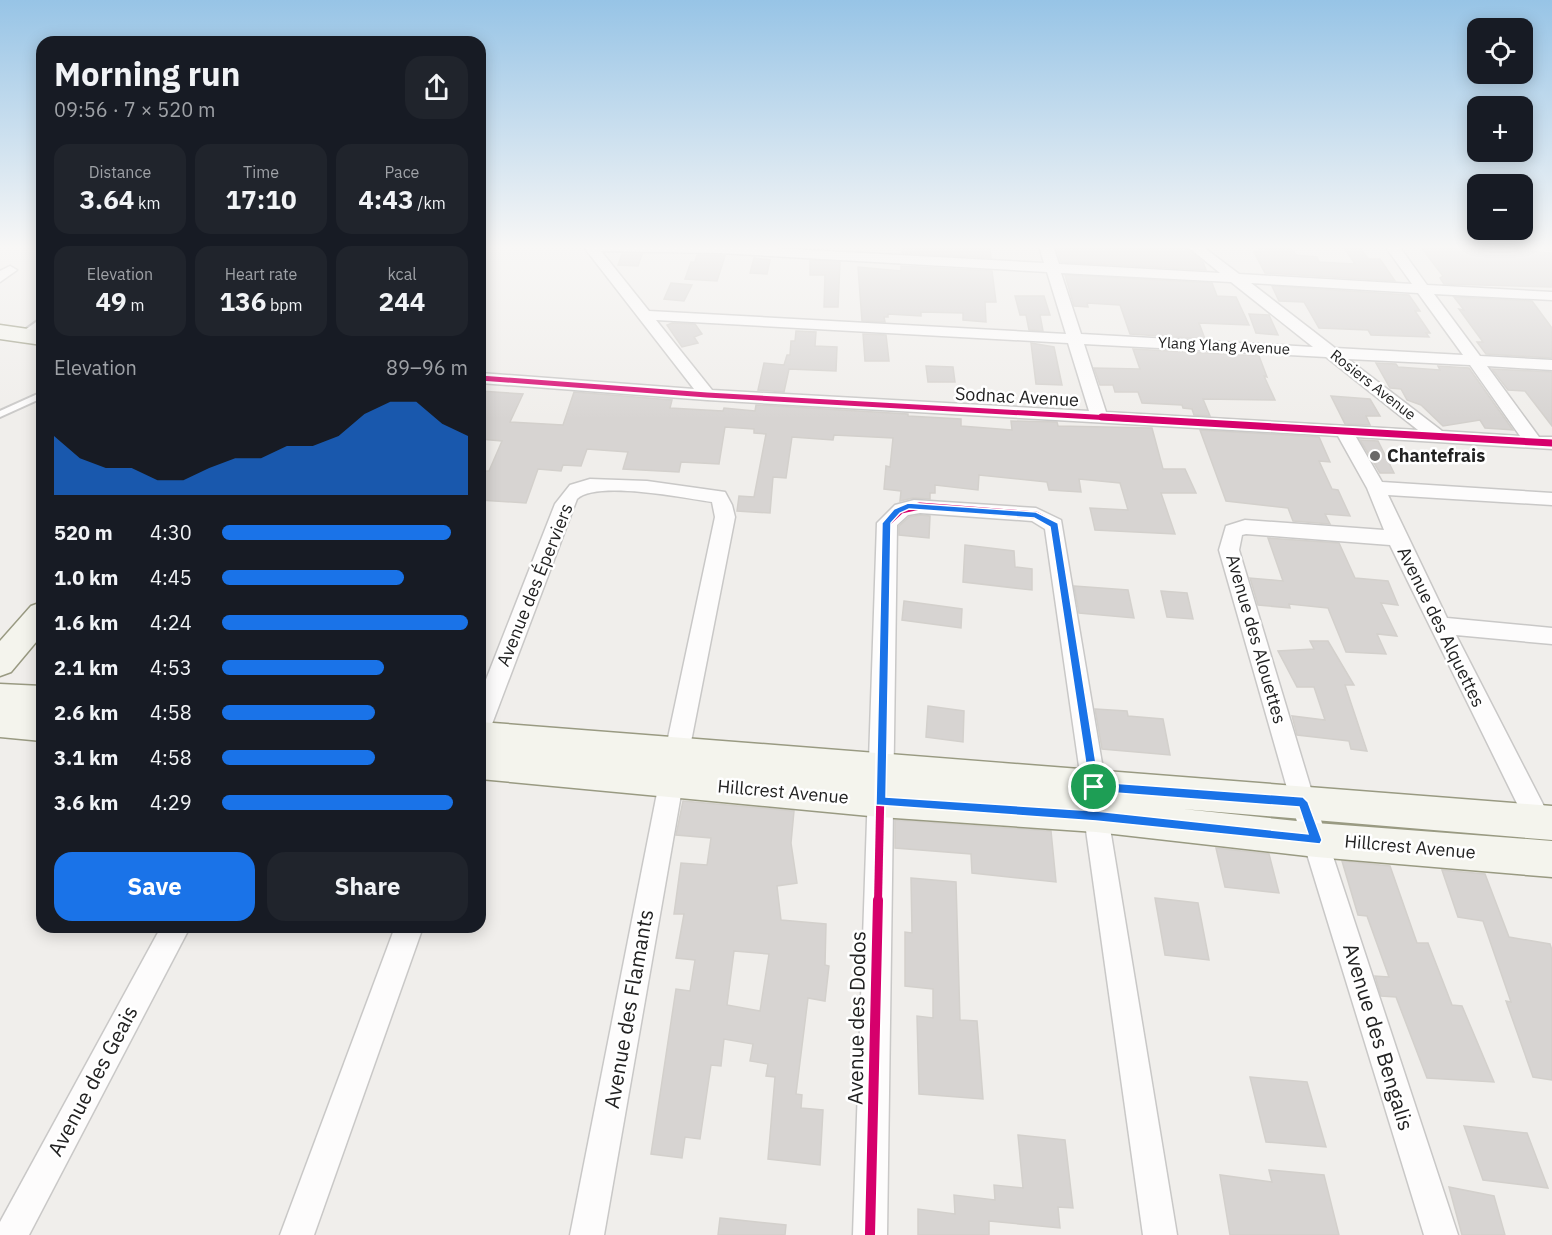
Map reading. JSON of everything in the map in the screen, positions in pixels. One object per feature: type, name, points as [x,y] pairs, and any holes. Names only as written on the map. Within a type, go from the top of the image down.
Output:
[{"type":"main road","points":[[0,663],[36,621]]},
{"type":"main road","points":[[0,697],[36,700]]},
{"type":"main road","points":[[0,723],[36,726]]},
{"type":"main road","name":"Hillcrest Avenue","points":[[486,737],[674,767],[762,788],[881,786],[1095,802],[1303,802],[1545,823]]},
{"type":"main road","name":"Hillcrest Avenue","points":[[486,764],[674,767]]},
{"type":"main road","name":"Hillcrest Avenue","points":[[1095,802],[1316,840],[1552,859]]},
{"type":"street","points":[[635,304],[707,395]]},
{"type":"street","points":[[1065,304],[1099,416]]},
{"type":"street","name":"Rosiers Avenue","points":[[1267,304],[1437,436]]},
{"type":"street","points":[[1433,304],[1534,442]]},
{"type":"street","name":"Ylang Ylang Avenue","points":[[644,315],[1552,365]]},
{"type":"street","name":"Sodnac Avenue","points":[[486,378],[707,395],[1552,443]]},
{"type":"street","name":"Avenue des Alquettes","points":[[1344,432],[1376,489],[1439,625],[1545,823]]},
{"type":"street","name":"Avenue des Éperviers","points":[[486,708],[564,504],[570,495],[578,488],[595,483],[718,497],[723,505],[725,517],[674,767]]},
{"type":"street","points":[[1376,489],[1552,499]]},
{"type":"street","name":"Avenue des Dodos","points":[[870,1235],[887,523],[897,511],[908,506],[1036,515],[1054,525],[1095,802]]},
{"type":"street","name":"Avenue des Alouettes","points":[[1303,802],[1229,550],[1229,540],[1233,531],[1245,527],[1397,538]]},
{"type":"street","points":[[1439,625],[1552,636]]},
{"type":"street","name":"Avenue des Flamants","points":[[587,1235],[674,767]]},
{"type":"street","points":[[1095,802],[1160,1235]]},
{"type":"street","name":"Avenue des Bengalis","points":[[1303,802],[1441,1235]]},
{"type":"street","name":"Avenue des Geais","points":[[11,1235],[173,933]]},
{"type":"street","points":[[297,1235],[407,933]]},
{"type":"lane","points":[[0,414],[36,398]]},
{"type":"building","points":[[824,304],[838,304],[838,307],[824,307]]},
{"type":"building","points":[[861,304],[985,304],[986,322],[963,320],[963,313],[921,312],[921,316],[888,314],[888,317],[884,317],[885,322],[862,321]]},
{"type":"building","points":[[1017,304],[1046,304],[1050,315],[1040,315],[1043,331],[1029,330],[1026,315],[1020,315]]},
{"type":"building","points":[[1073,304],[1087,304],[1088,307],[1074,306]]},
{"type":"building","points":[[1097,304],[1239,304],[1249,325],[1199,323],[1205,339],[1130,334],[1120,305]]},
{"type":"building","points":[[1305,304],[1415,304],[1420,311],[1415,311],[1430,333],[1426,333],[1429,337],[1371,335],[1368,330],[1319,328]]},
{"type":"building","points":[[1459,304],[1534,304],[1552,328],[1552,358],[1486,354],[1477,342],[1483,342],[1459,309],[1464,310]]},
{"type":"building","points":[[1249,314],[1269,315],[1278,335],[1256,333]]},
{"type":"building","points":[[672,323],[695,324],[702,334],[694,337],[698,343],[682,347],[667,325]]},
{"type":"building","points":[[796,331],[816,332],[815,346],[837,347],[836,371],[789,369],[784,392],[758,390],[764,363],[784,365],[787,355],[790,355],[791,341],[795,341]]},
{"type":"building","points":[[863,334],[886,335],[889,361],[865,361]]},
{"type":"building","points":[[1031,343],[1054,347],[1062,385],[1036,384]]},
{"type":"building","points":[[1133,349],[1259,356],[1267,377],[1264,376],[1275,400],[1203,399],[1210,416],[1194,415],[1192,409],[1183,408],[1182,405],[1142,403],[1138,392],[1115,392],[1113,385],[1100,385],[1094,368],[1140,369]]},
{"type":"building","points":[[1376,363],[1440,370],[1438,366],[1469,368],[1513,430],[1485,428],[1480,420],[1443,426],[1421,405],[1407,400],[1401,389],[1390,388]]},
{"type":"building","points":[[926,366],[953,367],[955,382],[928,382]]},
{"type":"building","points":[[1492,369],[1552,372],[1552,426],[1525,391],[1508,390]]},
{"type":"building","points":[[486,391],[523,394],[510,422],[563,425],[574,392],[672,400],[670,408],[723,411],[724,408],[755,411],[756,405],[908,414],[908,416],[961,419],[961,426],[1012,430],[1011,421],[1057,422],[1058,426],[1152,428],[1163,469],[1185,469],[1196,493],[1161,493],[1175,534],[1095,530],[1090,508],[1128,510],[1120,483],[1079,479],[1081,492],[1049,490],[1047,482],[979,475],[978,490],[935,485],[935,493],[930,493],[930,499],[913,498],[900,501],[901,491],[884,489],[886,466],[890,467],[893,438],[834,435],[833,440],[792,437],[786,478],[773,477],[770,513],[737,511],[739,496],[754,497],[766,434],[754,433],[754,429],[725,427],[719,464],[681,462],[679,472],[623,469],[628,452],[587,449],[581,466],[563,465],[561,471],[538,469],[526,503],[486,500],[486,471],[489,471],[502,441],[486,440]]},
{"type":"building","points":[[1331,396],[1370,399],[1380,416],[1366,416],[1370,425],[1345,424]]},
{"type":"building","points":[[1200,430],[1319,437],[1330,462],[1319,461],[1332,489],[1338,490],[1350,516],[1325,514],[1330,524],[1293,521],[1288,508],[1226,501]]},
{"type":"building","name":"Chantefrais","points":[[1360,440],[1378,441],[1394,473],[1380,473]]},
{"type":"building","points":[[930,516],[929,538],[899,535],[899,526],[909,517]]},
{"type":"building","points":[[1268,538],[1339,543],[1355,578],[1388,581],[1398,605],[1381,603],[1397,636],[1377,634],[1386,654],[1346,652],[1328,608],[1289,604],[1290,608],[1258,605],[1250,578],[1283,581]]},
{"type":"building","points":[[965,545],[1014,551],[1015,567],[1032,569],[1032,590],[963,582]]},
{"type":"building","points":[[1074,586],[1128,590],[1134,618],[1079,613]]},
{"type":"building","points":[[1161,591],[1187,593],[1193,619],[1167,617]]},
{"type":"building","points":[[904,601],[962,609],[961,628],[902,620]]},
{"type":"building","points":[[1310,641],[1328,641],[1354,685],[1345,685],[1367,751],[1351,749],[1349,741],[1297,735],[1292,716],[1325,720],[1314,687],[1297,687],[1278,651],[1314,649]]},
{"type":"building","points":[[928,706],[964,711],[963,742],[926,737]]},
{"type":"building","points":[[1095,709],[1127,711],[1128,716],[1163,719],[1170,755],[1102,749]]},
{"type":"building","points":[[683,801],[794,811],[791,843],[797,883],[777,886],[781,920],[826,924],[825,965],[829,966],[825,1001],[808,998],[796,1094],[802,1095],[801,1108],[823,1110],[820,1165],[768,1159],[775,1077],[766,1076],[768,1064],[750,1061],[753,1044],[724,1039],[721,1066],[711,1065],[700,1139],[685,1137],[682,1158],[651,1154],[676,989],[690,991],[695,960],[676,958],[684,914],[674,914],[681,863],[707,865],[711,838],[676,835]],"holes":[[[734,951],[769,954],[760,1011],[727,1005]]]},
{"type":"building","points":[[895,820],[1051,831],[1056,882],[972,873],[971,854],[895,848]]},
{"type":"building","points":[[1216,848],[1269,854],[1279,893],[1225,887]]},
{"type":"building","points":[[1342,861],[1390,866],[1417,943],[1428,943],[1452,1005],[1462,1006],[1494,1082],[1427,1078],[1396,997],[1381,996],[1375,976],[1389,977],[1367,916],[1358,915]]},
{"type":"building","points":[[1442,870],[1485,874],[1509,937],[1550,944],[1552,950],[1552,1080],[1533,1077],[1506,1001],[1511,1002],[1483,921],[1458,917]]},
{"type":"building","points":[[911,878],[956,882],[960,1020],[977,1021],[983,1099],[919,1094],[917,1016],[933,1018],[933,989],[905,986],[905,932],[912,933]]},
{"type":"building","points":[[1155,898],[1198,903],[1209,960],[1165,955]]},
{"type":"building","points":[[1250,1077],[1307,1082],[1326,1147],[1266,1142]]},
{"type":"building","points":[[1464,1126],[1527,1133],[1548,1188],[1483,1180]]},
{"type":"building","points":[[1018,1135],[1065,1140],[1073,1208],[1058,1207],[1060,1228],[989,1221],[989,1235],[918,1235],[918,1209],[955,1214],[954,1195],[995,1200],[994,1185],[1023,1188]]},
{"type":"building","points":[[1269,1170],[1324,1175],[1339,1235],[1230,1235],[1220,1175],[1272,1182]]},
{"type":"building","points":[[1449,1187],[1494,1196],[1505,1235],[1462,1235]]},
{"type":"building","points":[[720,1218],[786,1225],[785,1235],[718,1235]]},
{"type":"cycle path","points":[[486,378],[707,395],[1552,443]]},
{"type":"cycle path","points":[[870,1235],[887,523],[898,512],[905,508],[920,506],[1036,515],[1054,525],[1094,787]]},
{"type":"place","name":"Chantefrais","points":[[1375,456]]},
{"type":"route","points":[[908,506],[920,506],[1036,515],[1054,525],[1094,787],[1303,802],[1316,840],[1096,816],[880,801],[887,523],[897,511],[908,506]]}]
